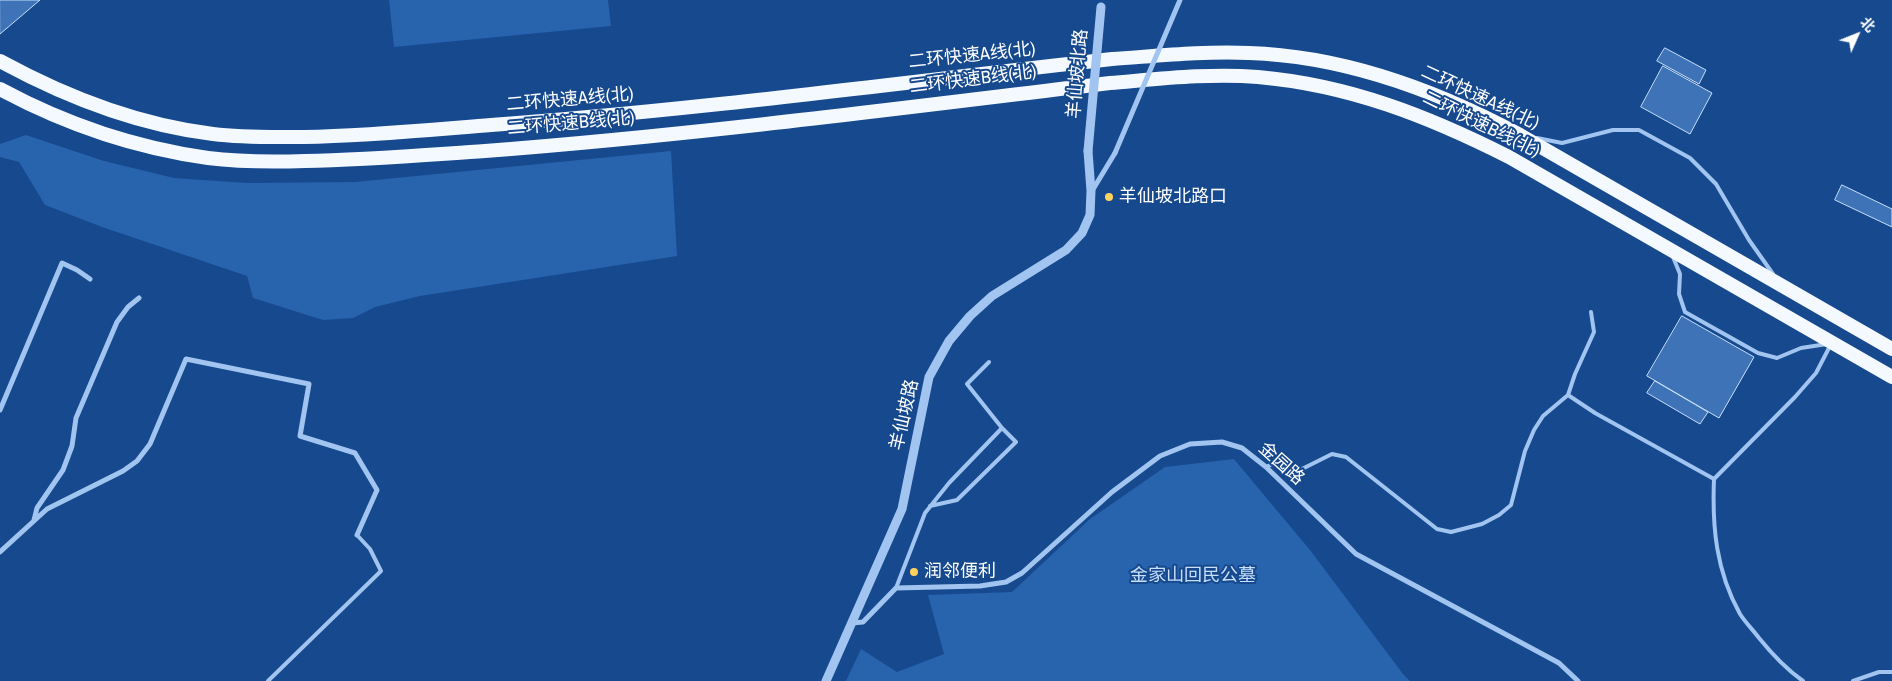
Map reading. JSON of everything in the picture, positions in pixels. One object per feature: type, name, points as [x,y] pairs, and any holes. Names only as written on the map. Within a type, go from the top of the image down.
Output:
[{"type":"highway","name":"二环快速A线(北)","points":[[0,61],[52,87],[115,111],[181,129],[246,137],[350,136],[577,119],[1112,59],[1192,53],[1250,53],[1322,62],[1364,71],[1440,98],[1472,111],[1520,135],[1892,349]]},
{"type":"highway","name":"二环快速B线(北)","points":[[0,89],[42,109],[108,135],[184,154],[245,162],[343,161],[580,144],[1110,83],[1190,76],[1256,77],[1319,86],[1363,96],[1410,111],[1446,126],[1509,157],[1831,344],[1892,377]]},
{"type":"street","points":[[1091,191],[1115,154],[1180,0]]},
{"type":"street","name":"羊仙坡北路","points":[[1088,151],[1102,4]]},
{"type":"street","name":"羊仙坡路","points":[[826,681],[902,509],[929,377],[949,341],[970,316],[992,296],[1066,250],[1082,233],[1090,215],[1091,191],[1088,151]]},
{"type":"street","points":[[0,410],[62,263],[90,279]]},
{"type":"street","points":[[34,521],[37,508],[63,470],[72,446],[76,418],[117,322],[128,307],[139,298]]},
{"type":"street","points":[[0,552],[47,509],[123,472],[137,461],[150,444],[186,359],[309,384],[300,436],[355,453],[377,490],[357,535]]},
{"type":"street","name":"金园路","points":[[896,588],[980,586],[1006,582],[1022,573],[1112,492],[1160,456],[1190,444],[1222,442],[1242,448],[1266,467],[1356,554],[1559,664],[1578,681]]},
{"type":"street","points":[[852,623],[864,622],[896,588]]},
{"type":"lane","points":[[1520,135],[1562,142],[1614,130],[1638,130],[1690,158],[1716,184],[1748,240],[1767,268],[1786,289]]},
{"type":"lane","points":[[1660,245],[1673,257],[1680,274],[1679,294],[1685,312],[1758,354],[1777,358],[1801,348],[1831,344]]},
{"type":"lane","points":[[1266,467],[1281,460],[1302,469],[1332,454],[1346,457],[1437,529],[1451,532],[1482,524],[1499,515],[1511,505],[1525,451],[1534,430],[1543,416],[1568,395],[1575,374],[1594,332],[1591,312]]},
{"type":"lane","points":[[1803,681],[1790,672],[1767,648],[1741,616],[1729,592],[1718,557],[1712,515],[1714,479],[1795,397],[1816,373],[1831,344]]},
{"type":"lane","points":[[930,506],[957,500],[1016,442],[1002,428],[967,384],[989,362]]},
{"type":"lane","points":[[1568,395],[1595,413],[1714,479]]},
{"type":"lane","points":[[896,588],[925,513],[948,483],[1002,428]]},
{"type":"lane","points":[[268,681],[381,571],[370,549],[357,535]]},
{"type":"lane","points":[[1852,681],[1879,672],[1892,672]]},
{"type":"green space","points":[[389,0],[608,0],[611,26],[394,47]]},
{"type":"green space","points":[[26,135],[104,161],[174,178],[247,183],[355,182],[671,151],[677,256],[420,296],[375,307],[353,318],[323,320],[253,298],[247,276],[102,227],[45,205],[19,162],[0,157],[0,144]]},
{"type":"green space","name":"金家山回民公墓","points":[[1234,459],[1310,550],[1410,681],[846,681],[861,649],[897,672],[944,654],[928,595],[1012,592],[1090,519],[1165,467]]},
{"type":"building","points":[[0,0],[40,0],[0,34]]},
{"type":"building","points":[[1665,48],[1706,70],[1699,84],[1657,61]]},
{"type":"building","points":[[1663,66],[1712,93],[1690,134],[1641,107]]},
{"type":"building","points":[[1842,185],[1892,209],[1892,227],[1835,200]]},
{"type":"building","points":[[1682,316],[1754,357],[1719,418],[1647,376]]},
{"type":"building","points":[[1655,381],[1708,412],[1700,424],[1647,393]]},
{"type":"place","name":"羊仙坡北路口","points":[[1109,197]]},
{"type":"place","name":"润邻便利","points":[[914,572]]}]
